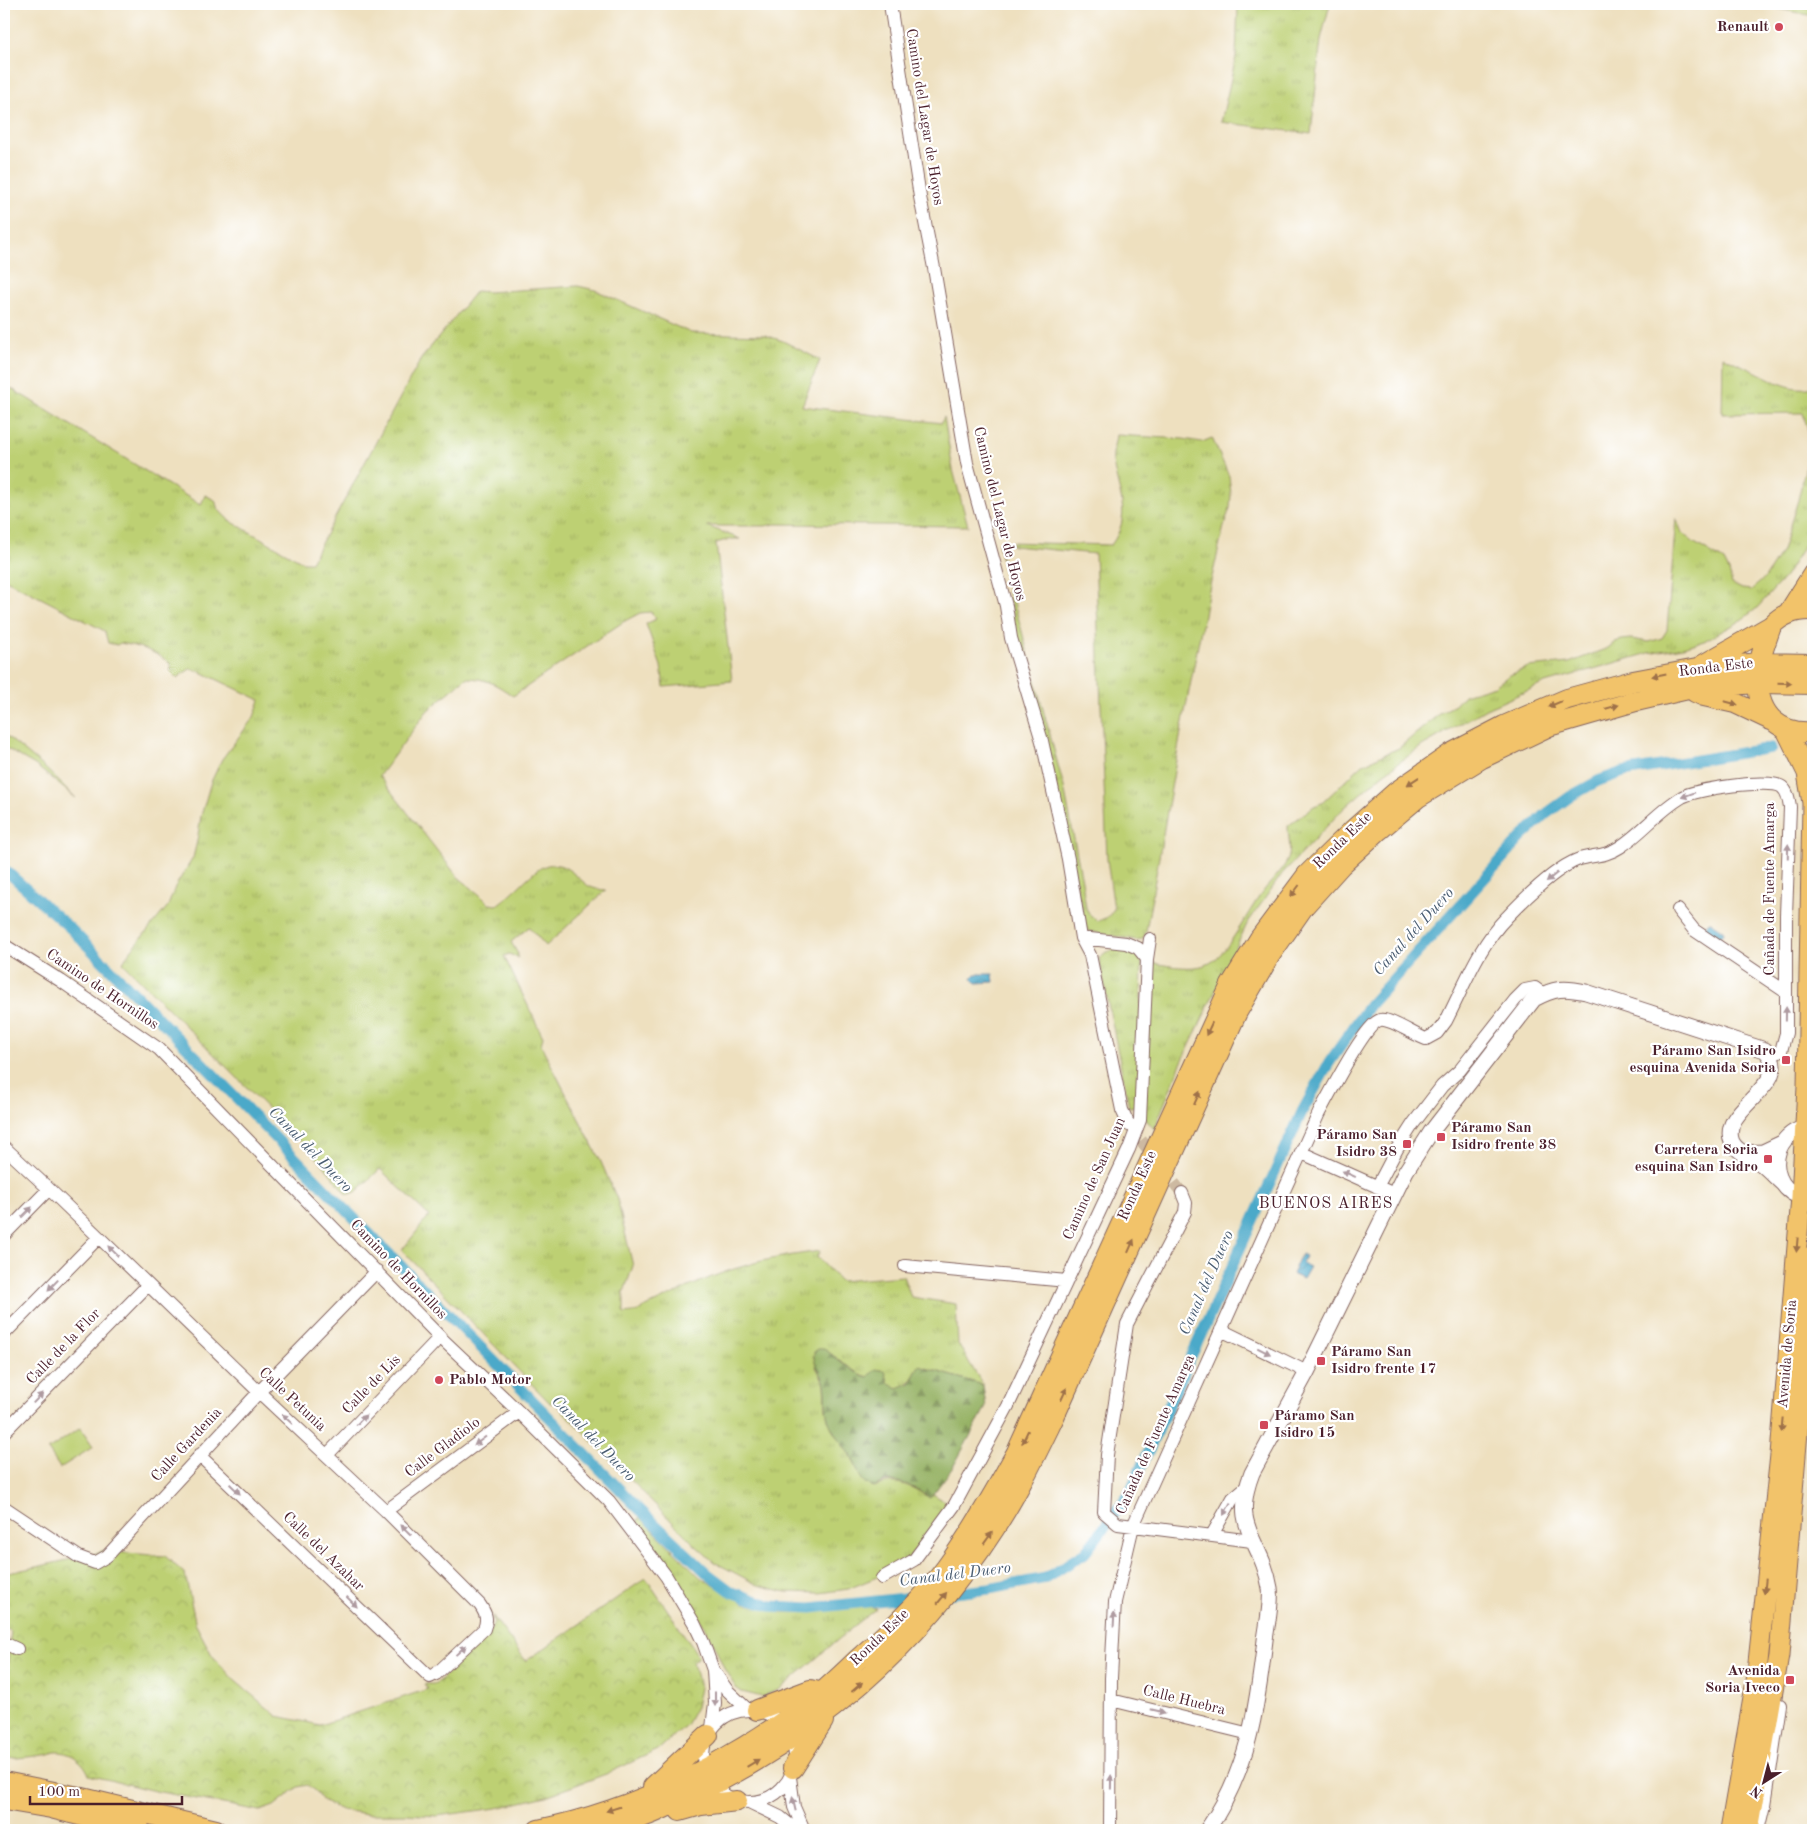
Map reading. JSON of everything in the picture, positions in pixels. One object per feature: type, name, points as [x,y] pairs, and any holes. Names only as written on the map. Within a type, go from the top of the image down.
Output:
[{"type":"highway","points":[[1697,669],[1771,626],[1789,612],[1813,574]]},
{"type":"highway","points":[[1789,612],[1813,610]]},
{"type":"highway","points":[[1771,626],[1760,663],[1758,683],[1762,701],[1778,725]]},
{"type":"highway","name":"Ronda Este","points":[[952,1573],[1017,1452],[1231,985],[1260,938],[1307,875],[1352,830],[1396,792],[1452,753],[1504,726],[1566,699],[1633,681],[1697,669],[1760,663],[1813,664]]},
{"type":"highway","name":"Ronda Este","points":[[601,1830],[710,1777],[743,1748],[786,1731],[826,1701],[871,1675],[909,1637],[917,1615],[952,1573],[995,1528],[1053,1419],[1236,1012],[1270,955],[1304,906],[1341,865],[1418,798],[1482,758],[1549,726],[1636,701],[1688,689],[1758,683],[1813,684]]},
{"type":"highway","points":[[1688,689],[1704,696],[1735,703],[1778,725],[1801,733],[1813,732]]},
{"type":"highway","points":[[752,1710],[810,1690],[826,1701],[791,1772]]},
{"type":"highway","points":[[710,1731],[643,1808],[662,1816],[701,1805],[744,1802]]},
{"type":"highway","points":[[4,1782],[74,1796],[216,1830]]},
{"type":"highway","points":[[4,1800],[51,1808],[140,1830]]},
{"type":"highway","name":"Ronda Este","points":[[538,1830],[643,1808]]},
{"type":"main road","name":"Avenida de Soria","points":[[1730,1830],[1756,1681],[1807,1198],[1812,803],[1807,773],[1778,725]]},
{"type":"main road","name":"Avenida de Soria","points":[[1749,1830],[1779,1656],[1813,1255]]},
{"type":"street","name":"Camino del Lagar de Hoyos","points":[[890,4],[920,197],[967,463],[1006,606],[1011,638],[1042,741],[1068,859],[1081,938],[1090,955],[1122,1110],[1129,1125]]},
{"type":"street","name":"Cañada de Fuente Amarga","points":[[1110,1830],[1111,1700],[1115,1602],[1133,1526],[1335,1083],[1369,1027],[1378,1020],[1387,1020],[1426,1039],[1437,1033],[1446,1021],[1487,939],[1507,917],[1554,874],[1578,860],[1606,855],[1622,846],[1661,811],[1684,795],[1707,789],[1770,782],[1781,786],[1785,791],[1790,807],[1786,915],[1786,1033],[1781,1051],[1771,1056]]},
{"type":"street","points":[[1678,910],[1694,930],[1786,992]]},
{"type":"street","points":[[1081,938],[1126,943],[1138,948],[1147,959]]},
{"type":"street","name":"Camino de San Juan","points":[[882,1578],[914,1560],[954,1506],[1008,1406],[1129,1149],[1140,1120],[1147,959],[1150,939]]},
{"type":"street","name":"Camino de Hornillos","points":[[4,945],[61,981],[159,1048],[440,1337],[609,1501],[666,1576],[694,1623],[713,1670],[727,1690],[752,1710],[769,1715],[786,1731]]},
{"type":"street","points":[[1377,1186],[1413,1124],[1442,1086],[1460,1070],[1516,1000],[1525,990],[1535,988],[1543,994]]},
{"type":"street","points":[[1207,1830],[1230,1790],[1250,1734],[1258,1703],[1271,1591],[1267,1572],[1246,1527],[1243,1510],[1246,1487],[1307,1372],[1394,1194],[1431,1132],[1522,1012],[1534,999],[1548,991],[1571,988],[1765,1050],[1771,1056],[1772,1072],[1769,1081],[1736,1117],[1732,1128],[1732,1142],[1744,1153],[1760,1163],[1789,1190],[1807,1198]]},
{"type":"street","points":[[1783,1184],[1776,1166],[1777,1153],[1788,1136],[1809,1127]]},
{"type":"street","points":[[1744,1153],[1763,1152],[1782,1143]]},
{"type":"street","name":"Calle Petunia","points":[[4,1147],[386,1511],[480,1605],[487,1622],[484,1629],[436,1674],[430,1677],[424,1672]]},
{"type":"street","points":[[1302,1153],[1394,1194]]},
{"type":"street","points":[[4,1235],[49,1189]]},
{"type":"street","points":[[1182,1193],[1186,1203],[1185,1212],[1127,1324],[1107,1455],[1104,1512],[1118,1524],[1252,1541]]},
{"type":"street","points":[[4,1334],[99,1237]]},
{"type":"street","points":[[905,1266],[1067,1281]]},
{"type":"street","name":"Calle Gardenia","points":[[4,1507],[79,1557],[95,1563],[107,1556],[199,1455],[377,1271]]},
{"type":"street","name":"Calle de la Flor","points":[[4,1432],[148,1285]]},
{"type":"street","points":[[1221,1330],[1307,1372]]},
{"type":"street","name":"Calle de Lis","points":[[327,1455],[440,1337]]},
{"type":"street","name":"Avenida de Soria","points":[[1759,1830],[1765,1805],[1783,1680],[1813,1359]]},
{"type":"street","name":"Calle Gladiolo","points":[[386,1511],[519,1412]]},
{"type":"street","name":"Calle del Azahar","points":[[199,1455],[424,1672]]},
{"type":"street","points":[[1212,1535],[1233,1498],[1246,1487]]},
{"type":"street","points":[[4,1642],[17,1649]]},
{"type":"street","name":"Camino de Hornillos","points":[[710,1777],[704,1761],[705,1746],[715,1703],[713,1670]]},
{"type":"street","name":"Calle Huebra","points":[[1111,1700],[1250,1734]]},
{"type":"street","points":[[710,1731],[722,1719],[735,1712],[752,1710]]},
{"type":"street","points":[[786,1731],[795,1753],[791,1772],[794,1807],[804,1830]]},
{"type":"street","points":[[744,1802],[765,1800],[782,1787],[791,1772]]},
{"type":"street","points":[[710,1777],[725,1794],[780,1817],[796,1830]]},
{"type":"green space","points":[[1238,4],[1330,4],[1321,39],[1311,134],[1221,122],[1236,57]]},
{"type":"green space","points":[[1756,4],[1813,5],[1813,16]]},
{"type":"green space","points":[[578,286],[595,290],[691,333],[765,335],[783,341],[820,360],[802,406],[941,423],[944,417],[953,470],[968,526],[775,524],[765,526],[707,526],[740,539],[730,539],[716,543],[732,681],[664,687],[661,666],[646,624],[656,619],[651,612],[640,613],[623,622],[513,696],[491,682],[466,678],[427,711],[379,776],[457,876],[489,904],[497,905],[535,872],[548,865],[564,867],[591,887],[606,890],[546,946],[529,927],[511,942],[518,954],[518,958],[509,954],[504,956],[543,1037],[541,1044],[544,1051],[601,1162],[617,1199],[633,1266],[624,1292],[624,1314],[633,1313],[730,1270],[753,1263],[820,1251],[817,1257],[840,1281],[903,1276],[911,1297],[956,1304],[958,1344],[983,1385],[919,1366],[907,1384],[899,1388],[894,1387],[857,1373],[824,1349],[816,1367],[825,1384],[826,1409],[833,1431],[853,1459],[860,1476],[874,1487],[890,1483],[903,1484],[930,1498],[933,1494],[949,1504],[909,1558],[877,1577],[848,1589],[820,1593],[786,1592],[758,1585],[714,1562],[555,1403],[550,1403],[402,1250],[429,1216],[380,1169],[356,1192],[347,1195],[322,1163],[123,963],[128,954],[168,906],[175,887],[193,858],[201,816],[211,782],[222,759],[254,717],[260,700],[199,671],[190,669],[177,678],[171,672],[170,663],[158,655],[133,646],[108,643],[105,632],[101,629],[4,579],[4,384],[201,505],[205,495],[215,500],[221,512],[232,522],[303,562],[311,562],[421,359],[476,291],[488,292]]},
{"type":"green space","points":[[1723,356],[1771,380],[1788,386],[1796,388],[1813,387],[1812,524],[1802,549],[1785,577],[1756,609],[1737,623],[1704,641],[1649,653],[1545,683],[1486,709],[1422,746],[1382,775],[1344,808],[1282,874],[1247,924],[1179,1068],[1155,1130],[1143,1116],[1153,963],[1176,967],[1192,967],[1207,964],[1219,956],[1262,893],[1286,863],[1290,850],[1288,826],[1314,806],[1322,803],[1363,764],[1399,748],[1440,713],[1455,705],[1464,695],[1495,686],[1508,676],[1528,667],[1569,663],[1608,648],[1615,642],[1622,640],[1631,639],[1649,642],[1662,638],[1667,630],[1676,518],[1682,533],[1724,561],[1732,584],[1742,589],[1751,590],[1765,578],[1782,551],[1798,500],[1809,453],[1808,430],[1803,413],[1722,414]]},
{"type":"green space","points":[[1116,435],[1202,442],[1212,438],[1229,476],[1231,494],[1230,508],[1208,594],[1181,732],[1146,931],[1143,939],[1136,940],[1088,931],[1086,928],[1048,751],[1016,630],[998,543],[1064,787],[1086,908],[1089,914],[1098,921],[1108,917],[1114,909],[1107,859],[1095,554],[1014,546],[1008,542],[1111,545],[1118,534],[1123,514],[1113,462]]},
{"type":"green space","points":[[4,734],[44,767],[76,798],[35,765],[4,747]]},
{"type":"green space","points":[[1120,948],[1138,953],[1142,963],[1138,1106],[1129,1107],[1099,958],[1106,952]]},
{"type":"green space","points":[[818,1349],[824,1349],[863,1376],[868,1377],[876,1369],[885,1371],[889,1384],[898,1388],[910,1383],[919,1366],[983,1385],[986,1407],[953,1467],[930,1498],[903,1483],[891,1481],[870,1486],[863,1481],[852,1458],[831,1427],[826,1411],[825,1384],[816,1366],[814,1357],[814,1352]]},
{"type":"green space","points":[[80,1428],[93,1447],[60,1468],[48,1450]]},
{"type":"green space","points":[[640,1517],[701,1578],[745,1603],[782,1612],[806,1612],[862,1605],[877,1608],[780,1689],[762,1697],[742,1692],[736,1688],[725,1670],[712,1641],[676,1574],[637,1522]]},
{"type":"green space","points":[[101,1551],[165,1556],[185,1574],[196,1625],[212,1655],[233,1679],[277,1716],[320,1725],[428,1689],[424,1684],[433,1684],[440,1681],[491,1629],[494,1622],[492,1615],[526,1661],[646,1578],[699,1657],[692,1662],[700,1688],[696,1707],[686,1725],[658,1750],[606,1774],[546,1796],[497,1808],[437,1816],[368,1814],[342,1810],[324,1802],[307,1785],[298,1787],[274,1806],[260,1811],[155,1791],[89,1775],[80,1761],[66,1753],[55,1752],[4,1759],[4,1700],[11,1631],[4,1628],[4,1574]]},
{"type":"water","points":[[1709,921],[1724,931],[1719,938],[1704,928]]},
{"type":"water","points":[[975,974],[993,974],[994,982],[976,983],[972,978]]},
{"type":"water","points":[[1301,1254],[1305,1256],[1302,1263],[1310,1267],[1303,1279],[1292,1274]]},
{"type":"waterway","name":"Canal del Duero","points":[[946,1594],[989,1589],[1046,1578],[1085,1553],[1128,1496],[1302,1112],[1329,1063],[1367,1008],[1520,839],[1546,814],[1571,796],[1598,781],[1623,772],[1771,748]]},
{"type":"waterway","name":"Canal del Duero","points":[[4,869],[71,929],[636,1506],[708,1574],[732,1592],[771,1606],[811,1608],[923,1596]]},
{"type":"tunnel","points":[[1130,1126],[1182,1193]]},
{"type":"place","name":"Renault","points":[[1779,27]]},
{"type":"place","name":"Páramo San Isidro esquina Avenida Soria","points":[[1786,1060]]},
{"type":"place","name":"Páramo San Isidro frente 38","points":[[1441,1137]]},
{"type":"place","name":"Páramo San Isidro 38","points":[[1407,1144]]},
{"type":"place","name":"Carretera Soria esquina San Isidro","points":[[1768,1159]]},
{"type":"place","name":"Páramo San Isidro frente 17","points":[[1321,1361]]},
{"type":"place","name":"Pablo Motor","points":[[439,1380]]},
{"type":"place","name":"Páramo San Isidro 15","points":[[1264,1425]]},
{"type":"place","name":"Avenida Soria Iveco","points":[[1790,1680]]},
{"type":"district","name":"BUENOS AIRES","points":[[1326,1204]]}]
